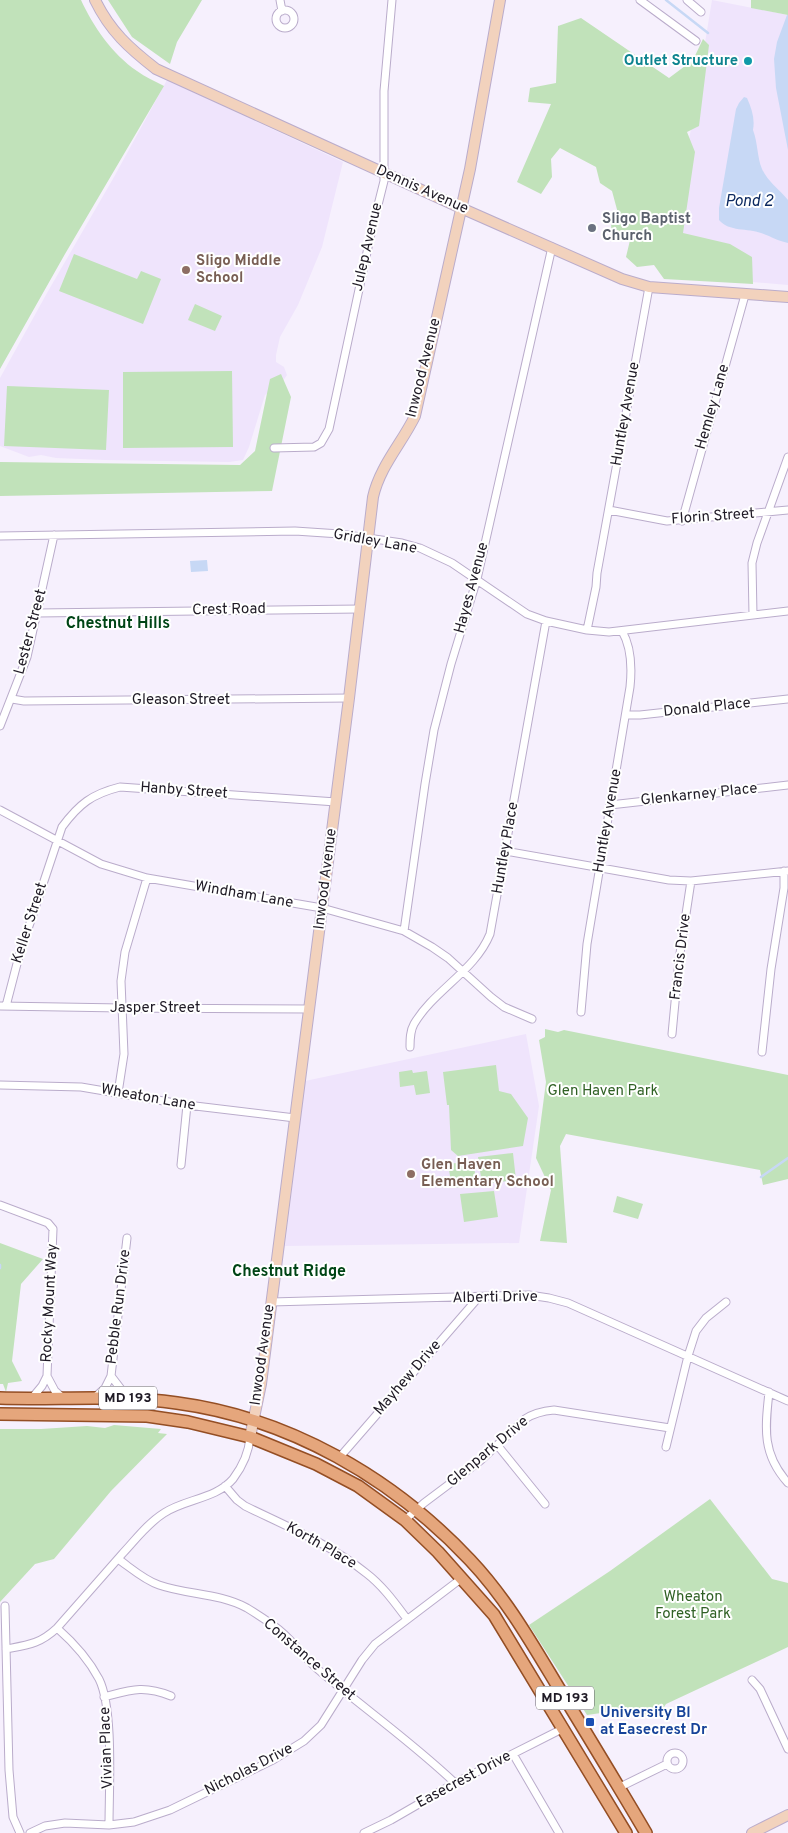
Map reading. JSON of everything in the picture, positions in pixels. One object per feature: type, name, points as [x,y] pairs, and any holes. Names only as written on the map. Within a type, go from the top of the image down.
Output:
[{"type":"main road","name":"MD 193","points":[[0,1398],[133,1398],[177,1402],[214,1409],[253,1420],[339,1458],[389,1488],[417,1509],[470,1560],[502,1601],[522,1628],[620,1787],[646,1833]]},
{"type":"main road","name":"MD 193","points":[[0,1414],[147,1416],[188,1422],[250,1437],[316,1464],[358,1486],[405,1520],[438,1552],[494,1615],[626,1833]]},
{"type":"street","name":"Dennis Avenue","points":[[95,0],[114,31],[130,49],[156,69],[622,279],[649,287],[788,298]]},
{"type":"street","points":[[280,0],[282,11]]},
{"type":"street","name":"Julep Avenue","points":[[274,448],[314,447],[321,443],[329,429],[384,181],[384,91],[392,0]]},
{"type":"street","name":"Inwood Avenue","points":[[6,1649],[36,1643],[46,1638],[145,1528],[176,1506],[225,1486],[232,1480],[250,1447],[250,1437],[261,1384],[336,802],[373,496],[382,471],[415,416],[470,169],[500,0]]},
{"type":"street","points":[[640,0],[696,41]]},
{"type":"street","points":[[687,0],[701,12]]},
{"type":"street","name":"Hayes Avenue","points":[[404,931],[434,730],[451,664],[477,579],[552,247]]},
{"type":"street","name":"Huntley Avenue","points":[[587,630],[649,287]]},
{"type":"street","name":"Hemley Lane","points":[[682,521],[745,294]]},
{"type":"street","points":[[753,615],[752,563],[757,543],[788,457]]},
{"type":"street","name":"Florin Street","points":[[609,510],[667,521],[788,510]]},
{"type":"street","name":"Gridley Lane","points":[[0,536],[295,531],[340,534],[402,543],[420,548],[452,563],[515,606],[546,621],[587,630],[622,631],[788,611]]},
{"type":"street","name":"Lester Street","points":[[0,726],[27,657],[54,535]]},
{"type":"street","name":"Crest Road","points":[[38,613],[360,609]]},
{"type":"street","name":"Huntley Place","points":[[410,1047],[414,1024],[480,953],[490,934],[546,621]]},
{"type":"street","name":"Huntley Avenue","points":[[581,1012],[587,944],[626,715],[632,667],[627,640],[622,631]]},
{"type":"street","name":"Gleason Street","points":[[12,699],[24,701],[349,698]]},
{"type":"street","name":"Donald Place","points":[[626,715],[788,699]]},
{"type":"street","name":"Glenkarney Place","points":[[610,805],[788,785]]},
{"type":"street","name":"Hanby Street","points":[[56,841],[62,827],[75,810],[89,799],[104,791],[120,787],[336,802]]},
{"type":"street","name":"Windham Lane","points":[[0,810],[101,864],[147,878],[322,908],[404,931],[432,946],[504,1007],[532,1019]]},
{"type":"street","name":"Keller Street","points":[[3,1006],[56,841]]},
{"type":"street","points":[[505,851],[669,880],[692,881],[786,871],[771,969],[762,1052]]},
{"type":"street","points":[[118,1093],[124,1054],[121,981],[125,952],[147,878]]},
{"type":"street","name":"Francis Drive","points":[[672,1034],[679,960],[692,881]]},
{"type":"street","name":"Jasper Street","points":[[3,1006],[309,1009]]},
{"type":"street","name":"Wheaton Lane","points":[[0,1085],[81,1087],[187,1105],[295,1118]]},
{"type":"street","points":[[181,1165],[187,1105]]},
{"type":"street","name":"Rocky Mount Way","points":[[0,1205],[48,1223],[53,1229],[47,1376],[42,1386],[32,1398]]},
{"type":"street","name":"Pebble Run Drive","points":[[95,1397],[104,1388],[111,1376],[127,1238]]},
{"type":"street","name":"Alberti Drive","points":[[271,1302],[478,1298],[529,1295],[549,1298],[568,1303],[788,1401]]},
{"type":"street","name":"Mayhew Drive","points":[[339,1458],[478,1298]]},
{"type":"street","points":[[666,1447],[696,1331],[706,1318],[726,1302]]},
{"type":"street","name":"Rocky Mount Way","points":[[47,1376],[56,1391],[63,1398]]},
{"type":"street","name":"Pebble Run Drive","points":[[111,1376],[124,1393],[133,1398]]},
{"type":"street","points":[[769,1392],[766,1443],[772,1460],[788,1483]]},
{"type":"street","name":"Glenpark Drive","points":[[405,1520],[498,1446],[525,1419],[544,1411],[554,1410],[670,1428]]},
{"type":"street","points":[[498,1446],[545,1504]]},
{"type":"street","name":"Korth Place","points":[[225,1486],[237,1500],[246,1506],[328,1547],[366,1573],[382,1587],[407,1619]]},
{"type":"street","name":"Constance Street","points":[[118,1559],[157,1584],[224,1598],[245,1607],[267,1621],[284,1634],[316,1668],[435,1764],[455,1783]]},
{"type":"street","name":"Nicholas Drive","points":[[30,1833],[45,1826],[65,1823],[109,1825],[134,1822],[170,1810],[273,1760],[304,1741],[321,1725],[362,1660],[375,1644],[462,1578]]},
{"type":"street","points":[[6,1606],[11,1802],[13,1817],[20,1833]]},
{"type":"street","name":"Vivian Place","points":[[57,1628],[86,1657],[100,1680],[108,1723],[109,1825]]},
{"type":"street","points":[[752,1680],[760,1689],[788,1749]]},
{"type":"street","points":[[104,1697],[144,1688],[157,1690],[171,1696]]},
{"type":"street","name":"Easecrest Drive","points":[[364,1833],[391,1820],[455,1783],[564,1728]]},
{"type":"street","points":[[513,1754],[559,1833]]},
{"type":"street","points":[[620,1787],[667,1764]]},
{"type":"street","points":[[752,1833],[788,1815]]},
{"type":"shaded area","points":[[712,0],[788,15],[788,285],[667,275]]},
{"type":"shaded area","name":"Sligo Middle School","points":[[167,80],[343,162],[322,247],[298,305],[280,337],[276,362],[284,367],[287,375],[280,385],[265,395],[249,447],[243,460],[229,462],[105,460],[56,458],[41,455],[29,457],[0,446],[0,378]]},
{"type":"shaded area","name":"Glen Haven Elementary School","points":[[526,1034],[539,1106],[519,1243],[285,1246],[305,1081]]},
{"type":"green space","points":[[0,0],[81,0],[91,20],[111,48],[140,73],[164,86],[0,369]]},
{"type":"green space","points":[[108,0],[202,0],[177,42],[170,64],[132,37]]},
{"type":"green space","points":[[751,0],[788,0],[788,15],[751,8]]},
{"type":"green space","points":[[581,18],[669,78],[693,60],[703,39],[709,45],[699,126],[687,132],[695,152],[683,233],[730,244],[752,257],[753,284],[664,279],[654,265],[637,267],[626,257],[631,236],[612,239],[611,223],[619,217],[612,191],[600,183],[596,167],[560,148],[551,159],[552,177],[541,194],[517,182],[551,104],[528,102],[530,88],[556,83],[558,26]]},
{"type":"green space","points":[[74,254],[137,279],[141,271],[161,279],[143,324],[59,291]]},
{"type":"green space","points":[[195,304],[222,316],[215,331],[188,320]]},
{"type":"green space","points":[[232,371],[233,447],[123,448],[123,372]]},
{"type":"green space","points":[[281,374],[291,397],[272,491],[0,496],[0,462],[240,465],[255,451],[270,379]]},
{"type":"green space","points":[[7,386],[109,390],[106,450],[4,446]]},
{"type":"green space","name":"Glen Haven Park","points":[[545,1029],[558,1032],[564,1030],[788,1075],[788,1179],[763,1185],[760,1170],[566,1134],[560,1146],[567,1243],[540,1241],[551,1190],[536,1158],[546,1082],[539,1040],[545,1037]]},
{"type":"green space","points":[[496,1065],[499,1091],[511,1094],[528,1118],[523,1146],[458,1156],[451,1150],[449,1105],[447,1105],[443,1072]]},
{"type":"green space","points":[[412,1070],[413,1073],[427,1071],[430,1093],[416,1095],[414,1085],[400,1087],[399,1072]]},
{"type":"green space","points":[[513,1153],[516,1180],[482,1184],[478,1157]]},
{"type":"green space","points":[[473,1161],[477,1185],[452,1188],[448,1164]]},
{"type":"green space","points":[[494,1191],[498,1217],[464,1222],[460,1194]]},
{"type":"green space","points":[[617,1196],[643,1204],[638,1219],[613,1212]]},
{"type":"green space","points":[[0,1243],[43,1259],[21,1284],[12,1361],[22,1381],[8,1383],[6,1392],[3,1384],[0,1384]]},
{"type":"green space","points":[[114,1425],[161,1429],[158,1433],[167,1434],[111,1491],[54,1559],[35,1564],[0,1602],[0,1429],[87,1426],[105,1428]]},
{"type":"green space","name":"Wheaton Forest Park","points":[[710,1499],[772,1579],[788,1583],[788,1647],[666,1704],[660,1713],[640,1716],[636,1708],[587,1715],[529,1625],[610,1571]]},
{"type":"water","points":[[787,15],[788,150],[776,88],[774,59],[777,42]]},
{"type":"water","name":"Pond 2","points":[[744,97],[747,98],[753,114],[753,130],[764,174],[788,200],[788,243],[756,231],[728,226],[719,220],[719,208],[736,109]]},
{"type":"water","points":[[207,560],[208,571],[191,572],[190,561]]},
{"type":"waterway","points":[[666,0],[708,33]]},
{"type":"waterway","points":[[761,1177],[788,1158]]},
{"type":"place","name":"Outlet Structure","points":[[748,61]]},
{"type":"place","name":"Sligo Baptist Church","points":[[592,228]]},
{"type":"place","name":"Sligo Middle School","points":[[186,270]]},
{"type":"place","name":"Glen Haven Elementary School","points":[[411,1174]]},
{"type":"place","name":"University Bl at Easecrest Dr","points":[[590,1722]]},
{"type":"district","name":"Chestnut Hills","points":[[118,624]]},
{"type":"district","name":"Chestnut Ridge","points":[[289,1272]]}]
